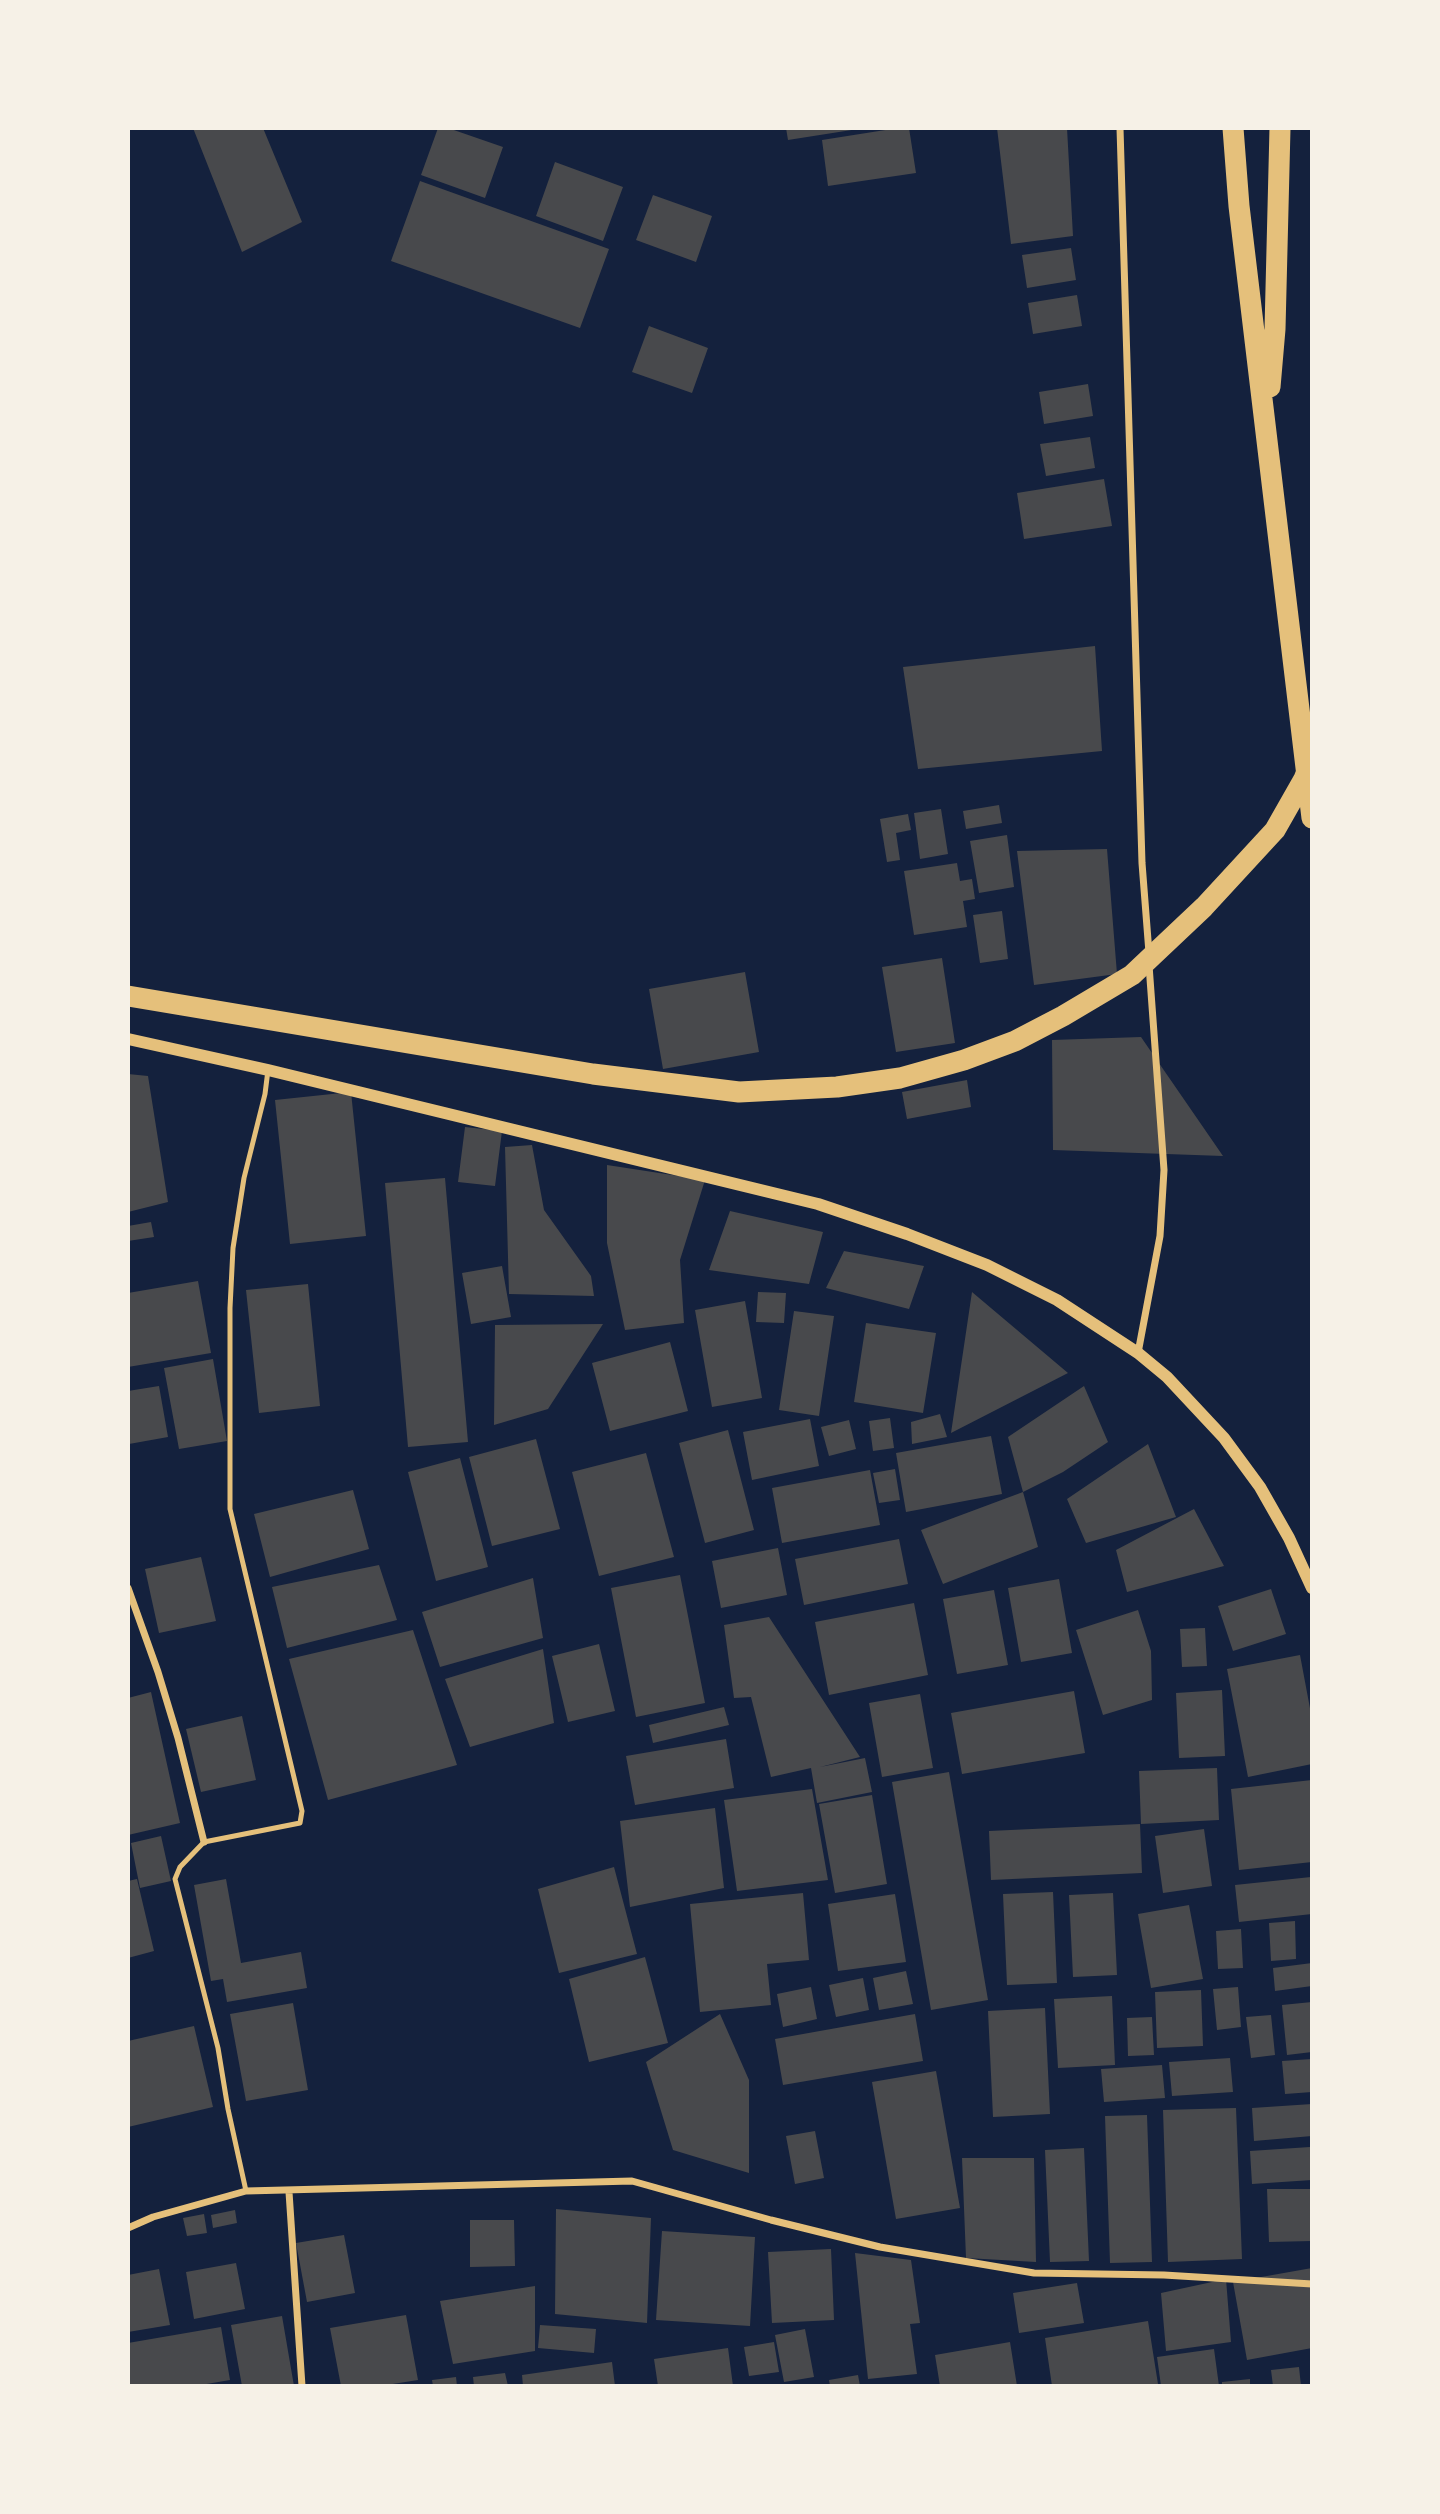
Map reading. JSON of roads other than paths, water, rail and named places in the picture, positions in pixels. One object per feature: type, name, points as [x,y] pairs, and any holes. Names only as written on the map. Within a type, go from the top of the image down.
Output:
[{"type":"highway","points":[[1233,128],[1239,206],[1312,818]]},
{"type":"highway","points":[[1266,435],[1275,329],[1280,128]]},
{"type":"highway","points":[[128,996],[593,1074],[739,1092],[837,1087],[900,1078],[964,1060],[1015,1041],[1132,975],[1204,907],[1275,830],[1304,779],[1312,758]]},
{"type":"street","points":[[1119,128],[1142,863],[1164,1170],[1160,1236],[1138,1353]]},
{"type":"street","points":[[128,1039],[268,1070],[818,1204],[987,1265],[1057,1300],[1138,1353],[1167,1377],[1224,1437],[1260,1487],[1289,1538],[1312,1588]]},
{"type":"street","points":[[128,1588],[178,1738],[204,1842]]},
{"type":"street","points":[[128,2228],[153,2217],[246,2191],[289,2192],[632,2181],[880,2247],[1034,2273],[1164,2275],[1312,2284]]},
{"type":"street","points":[[289,2192],[302,2386]]},
{"type":"lane","points":[[246,2191],[218,2048],[175,1879],[180,1867],[204,1842],[254,1834],[300,1823],[302,1819],[290,1758],[230,1510],[230,1308],[233,1248],[244,1178],[265,1094],[268,1070]]}]
